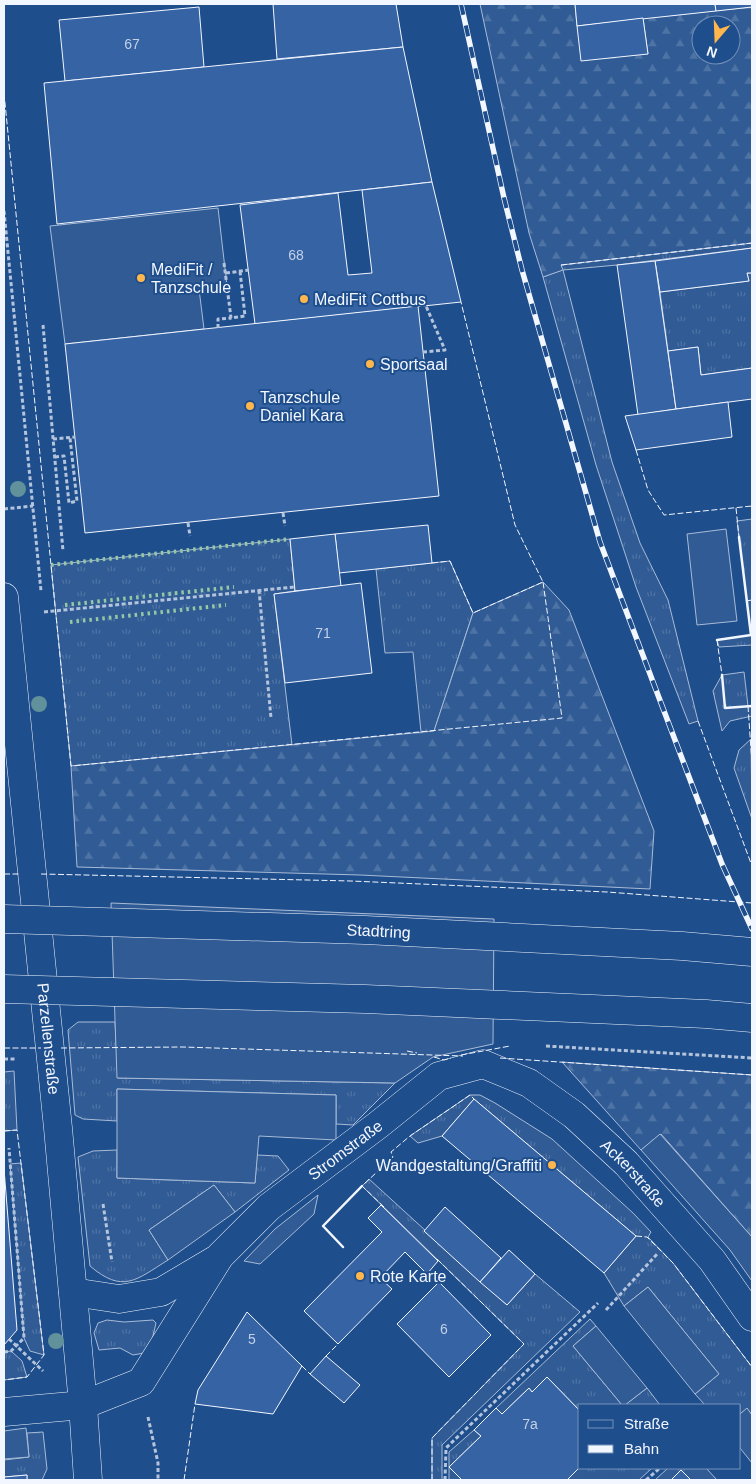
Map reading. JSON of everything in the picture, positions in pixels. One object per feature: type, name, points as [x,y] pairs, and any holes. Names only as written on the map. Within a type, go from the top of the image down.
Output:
[{"type":"street","name":"Parzellenstraße","points":[[4,597],[58,1128],[88,1480]]},
{"type":"street","name":"Stadtring","points":[[4,919],[365,930],[682,946],[752,952]]},
{"type":"street","points":[[4,990],[365,999],[706,1014],[752,1018]]},
{"type":"street","name":"Stromstraße","points":[[141,1382],[220,1256],[269,1207],[378,1125],[439,1076],[483,1064]]},
{"type":"street","name":"Ackerstraße","points":[[483,1064],[529,1082],[574,1115],[619,1157],[712,1260],[752,1317]]},
{"type":"street","name":"Stromstraße","points":[[73,1292],[119,1299],[161,1292],[220,1256]]},
{"type":"street","points":[[4,1412],[83,1405],[141,1382]]},
{"type":"path","points":[[4,211],[42,592]]},
{"type":"path","points":[[224,263],[231,318]]},
{"type":"path","points":[[226,273],[249,270]]},
{"type":"path","points":[[218,328],[218,319],[245,316],[240,272]]},
{"type":"path","points":[[424,352],[445,350],[426,306]]},
{"type":"path","points":[[43,325],[63,551]]},
{"type":"path","points":[[53,439],[75,437]]},
{"type":"path","points":[[55,457],[64,456],[69,502],[77,501],[70,438]]},
{"type":"path","points":[[4,510],[33,506]]},
{"type":"path","points":[[283,513],[285,526]]},
{"type":"path","points":[[188,523],[190,536]]},
{"type":"path","points":[[44,621],[44,612],[294,587]]},
{"type":"path","points":[[259,590],[272,718]]},
{"type":"path","points":[[546,1046],[752,1058]]},
{"type":"path","points":[[4,1352],[11,1352],[24,1338],[9,1148]]},
{"type":"path","points":[[102,1196],[119,1299]]},
{"type":"path","points":[[606,1310],[660,1250]]},
{"type":"path","points":[[445,1480],[446,1448],[598,1303]]},
{"type":"path","points":[[9,1339],[36,1365]]},
{"type":"path","points":[[141,1382],[158,1463],[158,1480]]},
{"type":"path","points":[[646,1480],[659,1469]]},
{"type":"green space","points":[[480,4],[575,4],[577,26],[648,54],[643,18],[752,7],[752,243],[561,265],[563,270],[543,277],[529,233]]},
{"type":"green space","points":[[752,243],[752,248],[563,270],[612,462],[640,543],[668,600],[698,721],[689,724],[636,587],[596,465],[543,277],[562,270],[561,265]]},
{"type":"green space","points":[[747,273],[752,273],[752,368],[701,375],[698,347],[668,351],[660,292],[749,281]]},
{"type":"green space","points":[[752,519],[752,645],[719,647],[717,640],[751,635],[737,521]]},
{"type":"green space","points":[[290,539],[295,591],[274,594],[292,745],[71,766],[51,565]]},
{"type":"green space","points":[[450,561],[473,613],[434,731],[421,732],[413,652],[385,653],[376,569]]},
{"type":"green space","points":[[543,582],[569,610],[654,831],[650,889],[360,875],[77,867],[71,766],[434,731],[473,613]]},
{"type":"green space","points":[[744,672],[748,706],[752,706],[752,716],[730,721],[722,731],[713,691],[722,675]]},
{"type":"green space","points":[[751,739],[752,819],[734,768],[739,750]]},
{"type":"green space","points":[[78,1022],[115,1022],[118,1078],[395,1083],[353,1125],[336,1124],[336,1095],[117,1089],[117,1121],[83,1119],[75,1115],[68,1030]]},
{"type":"green space","points":[[562,1062],[752,1075],[752,1237],[661,1134],[641,1150]]},
{"type":"green space","points":[[14,1071],[17,1130],[4,1131],[4,1072]]},
{"type":"green space","points":[[470,1095],[480,1095],[552,1139],[633,1213],[651,1232],[648,1237],[673,1263],[752,1367],[752,1415],[747,1409],[741,1413],[741,1404],[704,1404],[695,1394],[719,1374],[648,1287],[624,1306],[604,1273],[636,1236],[474,1099],[442,1136],[418,1143],[410,1136]]},
{"type":"green space","points":[[117,1150],[117,1178],[255,1183],[257,1155],[278,1156],[289,1170],[235,1212],[214,1185],[149,1230],[168,1260],[138,1278],[121,1282],[102,1275],[90,1266],[78,1157],[93,1151]]},
{"type":"green space","points":[[21,1163],[44,1355],[30,1351],[24,1338],[10,1164]]},
{"type":"green space","points":[[369,1179],[507,1305],[535,1274],[580,1312],[442,1445],[442,1480],[432,1480],[432,1438],[524,1344],[362,1186]]},
{"type":"green space","points":[[590,1319],[596,1326],[573,1346],[621,1404],[578,1404],[578,1409],[547,1377],[532,1392],[529,1388],[502,1414],[496,1408]]},
{"type":"green space","points":[[107,1320],[124,1322],[153,1320],[156,1323],[152,1340],[144,1353],[133,1355],[120,1348],[99,1350],[94,1333],[98,1323]]},
{"type":"green space","points":[[11,1351],[22,1361],[27,1377],[4,1380],[4,1352]]},
{"type":"green space","points":[[647,1388],[659,1404],[626,1404]]},
{"type":"green space","points":[[474,1430],[481,1436],[449,1467],[449,1452]]},
{"type":"green space","points":[[43,1432],[47,1469],[42,1480],[27,1480],[27,1475],[4,1477],[4,1460],[29,1457],[27,1433]]},
{"type":"green space","points":[[449,1467],[462,1480],[449,1480]]},
{"type":"green space","points":[[578,1469],[651,1469],[639,1480],[567,1480]]},
{"type":"green space","points":[[667,1469],[707,1469],[717,1480],[691,1480],[681,1471],[671,1480],[655,1480]]},
{"type":"shaded area","name":"MediFit / Tanzschule","points":[[218,208],[227,286],[199,289],[204,329],[65,344],[50,226]]},
{"type":"shaded area","points":[[726,529],[737,621],[697,625],[687,534]]},
{"type":"shaded area","points":[[111,903],[494,919],[493,1044],[433,1057],[395,1083],[117,1078]]},
{"type":"shaded area","points":[[117,1089],[336,1095],[336,1140],[259,1136],[255,1183],[117,1178]]},
{"type":"shaded area","points":[[660,1134],[752,1237],[752,1281],[730,1250],[641,1150]]},
{"type":"shaded area","points":[[214,1185],[235,1212],[168,1260],[149,1230]]},
{"type":"shaded area","points":[[318,1195],[314,1214],[260,1264],[244,1261],[275,1229]]},
{"type":"shaded area","points":[[648,1287],[719,1374],[695,1394],[624,1306]]},
{"type":"shaded area","points":[[596,1326],[647,1388],[626,1404],[621,1404],[573,1346]]},
{"type":"shaded area","points":[[747,1408],[752,1415],[752,1463],[741,1449],[741,1413]]},
{"type":"shaded area","points":[[26,1428],[29,1457],[4,1459],[4,1431]]},
{"type":"building","points":[[273,4],[396,4],[403,47],[277,59]]},
{"type":"building","points":[[575,4],[715,4],[716,11],[577,26]]},
{"type":"building","points":[[715,4],[752,4],[752,7],[716,11]]},
{"type":"building","points":[[199,7],[204,67],[65,81],[59,20]]},
{"type":"building","points":[[643,18],[648,54],[581,61],[577,26]]},
{"type":"building","points":[[403,47],[432,182],[57,224],[44,83]]},
{"type":"building","points":[[432,182],[461,302],[255,324],[240,205],[338,193],[348,275],[372,273],[362,190]]},
{"type":"building","points":[[752,248],[752,273],[747,273],[749,281],[660,292],[655,261]]},
{"type":"building","points":[[655,261],[676,409],[638,415],[617,265]]},
{"type":"building","name":"Tanzschule Daniel Kara","points":[[418,306],[439,496],[85,533],[65,344]]},
{"type":"building","points":[[698,347],[701,375],[752,368],[752,399],[676,409],[668,351]]},
{"type":"building","points":[[728,402],[732,437],[636,450],[625,416]]},
{"type":"building","points":[[428,525],[432,563],[339,573],[335,534]]},
{"type":"building","points":[[335,534],[341,586],[295,591],[290,539]]},
{"type":"building","points":[[361,583],[372,673],[285,683],[274,594]]},
{"type":"building","points":[[474,1099],[636,1236],[604,1273],[442,1136]]},
{"type":"building","points":[[4,1169],[17,1330],[4,1345]]},
{"type":"building","name":"Rote Karte","points":[[381,1205],[438,1261],[427,1274],[405,1252],[380,1278],[392,1289],[338,1344],[304,1311],[382,1232],[368,1218]]},
{"type":"building","points":[[445,1207],[501,1258],[480,1282],[424,1231]]},
{"type":"building","points":[[509,1250],[535,1274],[507,1305],[480,1282]]},
{"type":"building","points":[[439,1282],[491,1335],[449,1377],[397,1324]]},
{"type":"building","points":[[247,1312],[302,1366],[273,1414],[195,1404],[198,1390]]},
{"type":"building","points":[[326,1356],[360,1385],[344,1403],[310,1374]]},
{"type":"building","points":[[547,1377],[578,1409],[578,1469],[567,1480],[462,1480],[449,1467],[481,1436],[474,1430],[496,1408],[502,1414],[529,1388],[532,1392]]},
{"type":"building","points":[[681,1470],[691,1480],[671,1480]]},
{"type":"building","points":[[27,1475],[27,1480],[4,1480],[4,1477]]},
{"type":"railway","points":[[461,4],[522,270],[600,542],[722,864],[752,929]]},
{"type":"hedge","points":[[51,565],[290,539]]},
{"type":"hedge","points":[[65,605],[234,587]]},
{"type":"hedge","points":[[70,622],[226,605]]},
{"type":"fence","points":[[4,93],[71,766],[562,718],[543,582]]},
{"type":"fence","points":[[561,265],[752,243]]},
{"type":"fence","points":[[432,563],[450,561],[473,613],[543,582],[515,525],[461,302]]},
{"type":"fence","points":[[636,450],[648,490],[664,515],[752,506]]},
{"type":"fence","points":[[736,508],[739,537]]},
{"type":"fence","points":[[746,601],[752,600]]},
{"type":"fence","points":[[717,640],[722,675]]},
{"type":"fence","points":[[748,706],[752,764]]},
{"type":"fence","points":[[698,721],[752,866]]},
{"type":"fence","points":[[4,874],[21,874]]},
{"type":"fence","points":[[41,874],[351,881],[607,892],[752,903]]},
{"type":"fence","points":[[461,1055],[510,1046]]},
{"type":"fence","points":[[61,1048],[183,1047],[463,1056]]},
{"type":"fence","points":[[4,1048],[41,1048]]},
{"type":"fence","points":[[407,1051],[417,1053]]},
{"type":"fence","points":[[434,1057],[444,1060],[451,1058]]},
{"type":"fence","points":[[500,1058],[752,1075]]},
{"type":"fence","points":[[384,1207],[362,1186],[393,1157],[391,1152],[410,1136],[470,1095],[474,1099]]},
{"type":"fence","points":[[4,1131],[17,1130],[44,1355],[27,1377],[4,1380]]},
{"type":"fence","points":[[636,1236],[647,1237],[673,1263],[752,1367]]},
{"type":"fence","points":[[432,1480],[432,1438],[524,1344],[437,1259]]},
{"type":"fence","points":[[326,1356],[338,1344]]},
{"type":"fence","points":[[302,1366],[310,1374]]},
{"type":"fence","points":[[184,1480],[195,1404]]},
{"type":"wall","points":[[717,640],[751,635],[739,537]]},
{"type":"wall","points":[[722,675],[725,708],[752,706]]},
{"type":"wall","points":[[343,1247],[323,1226],[362,1186]]},
{"type":"place","name":"MediFit / Tanzschule","points":[[141,278]]},
{"type":"place","name":"MediFit Cottbus","points":[[304,299]]},
{"type":"place","name":"Sportsaal","points":[[370,364]]},
{"type":"place","name":"Tanzschule Daniel Kara","points":[[250,406]]},
{"type":"place","name":"Wandgestaltung/Graffiti","points":[[552,1165]]},
{"type":"place","name":"Rote Karte","points":[[360,1276]]}]
